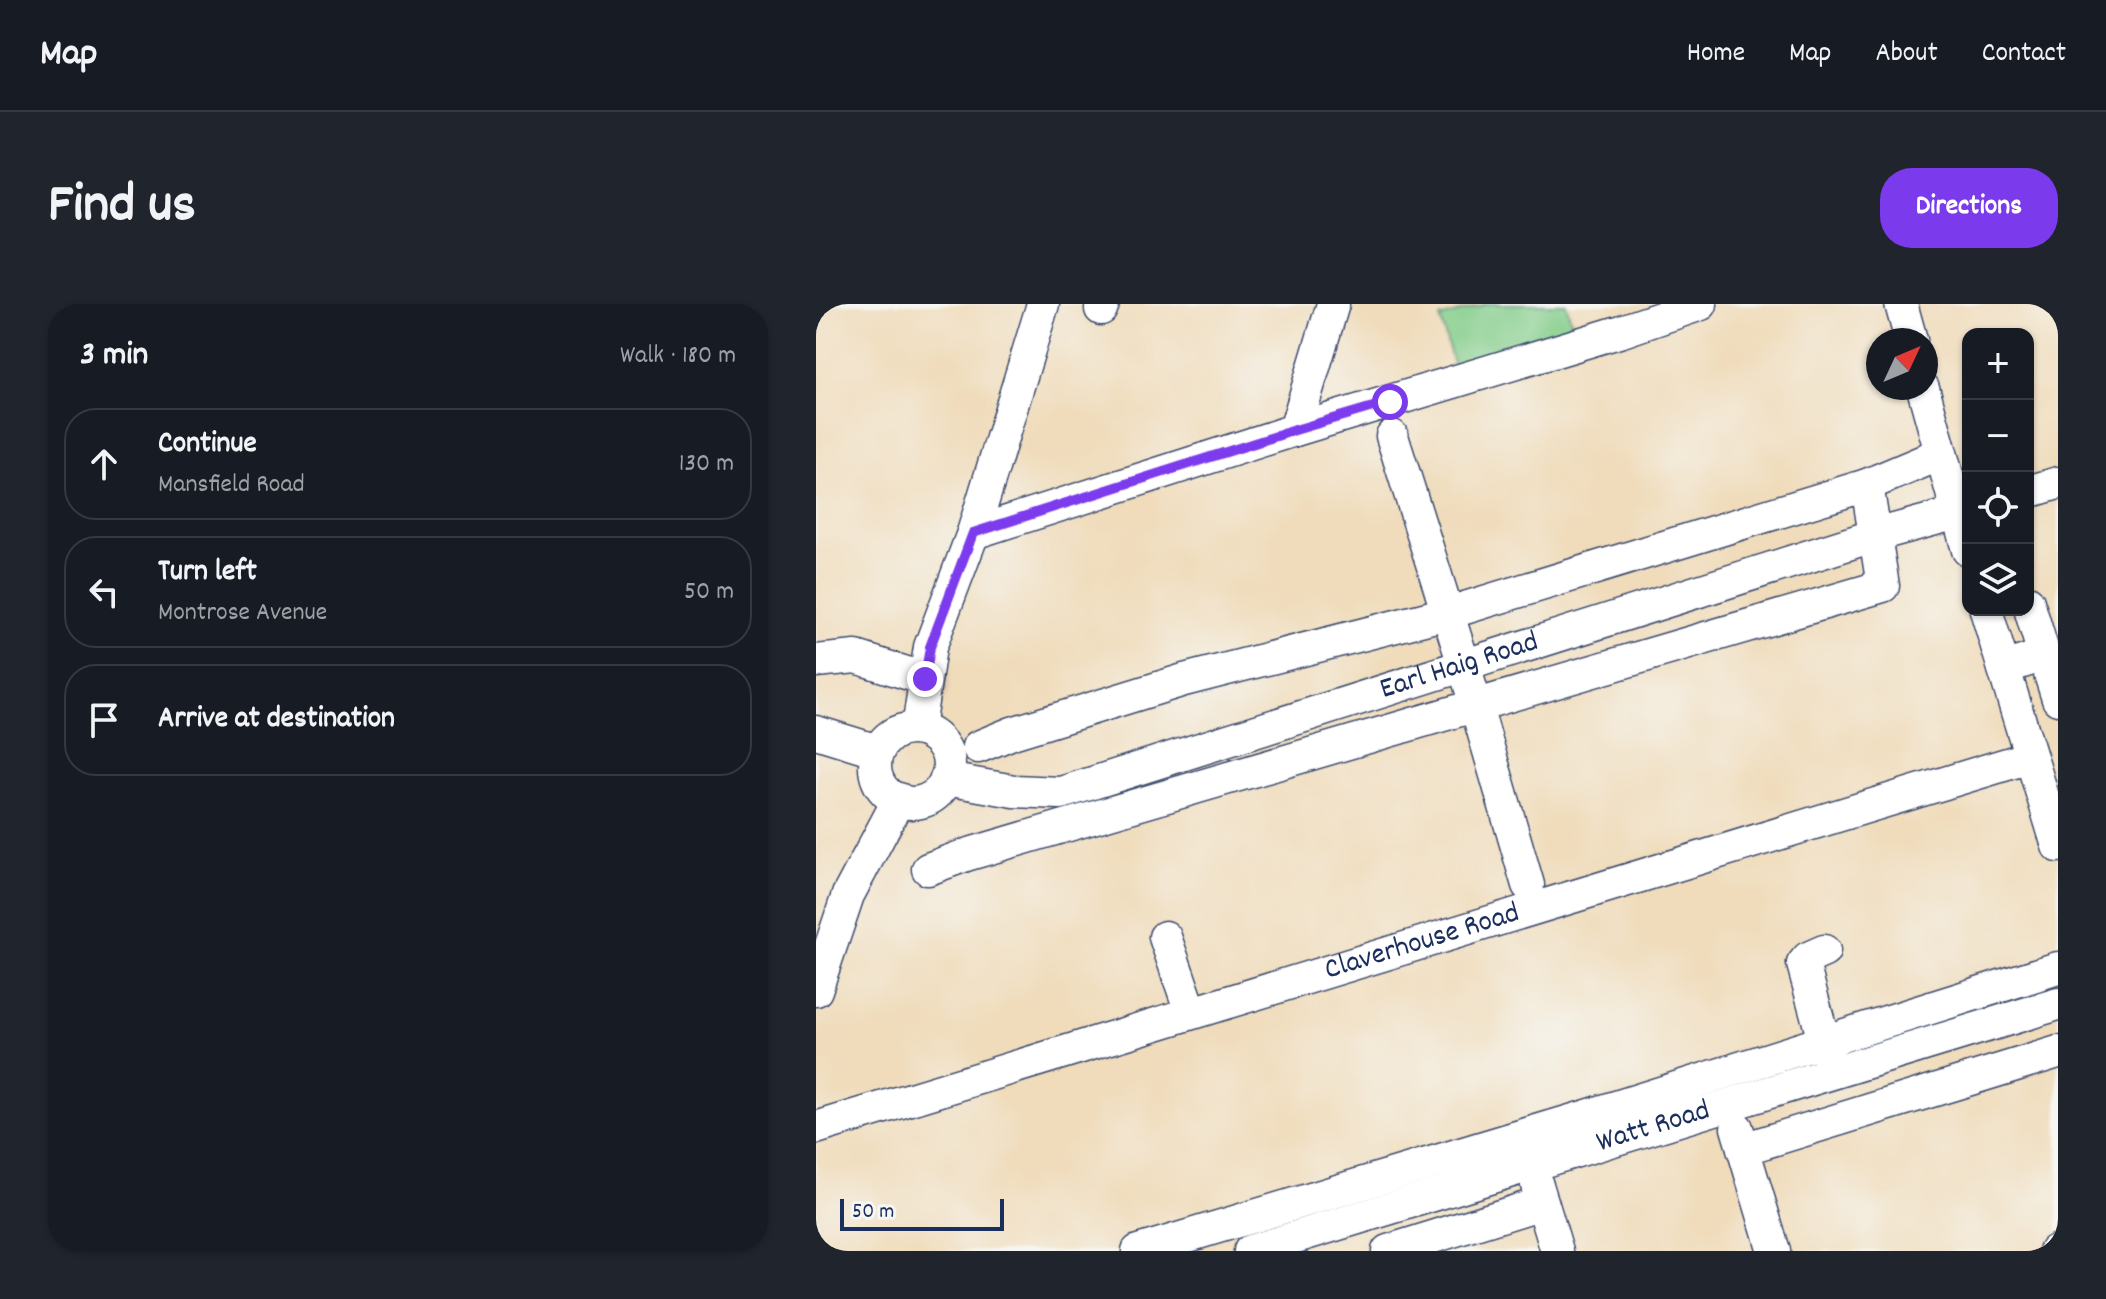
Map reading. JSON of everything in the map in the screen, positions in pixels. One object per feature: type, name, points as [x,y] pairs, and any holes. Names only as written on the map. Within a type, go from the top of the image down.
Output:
[{"type":"street","points":[[918,729],[930,647],[973,533],[1043,304]]},
{"type":"street","points":[[1295,430],[1333,304]]},
{"type":"street","points":[[973,533],[1295,430],[1618,318],[1701,304]]},
{"type":"street","points":[[1901,304],[1908,328]]},
{"type":"street","points":[[1926,400],[1939,452],[1962,512]]},
{"type":"street","points":[[1392,436],[1464,665],[1528,885]]},
{"type":"street","points":[[978,747],[1012,733],[1184,680],[1446,613],[1867,485],[1939,452]]},
{"type":"street","points":[[2034,490],[2058,483]]},
{"type":"street","points":[[928,869],[1883,586],[1867,485]]},
{"type":"street","name":"Earl Haig Road","points":[[946,779],[1014,791],[1061,793],[1876,535],[1962,512]]},
{"type":"street","points":[[1988,616],[2058,846]]},
{"type":"street","points":[[2032,616],[2058,699]]},
{"type":"street","points":[[2004,668],[2044,655]]},
{"type":"street","points":[[816,661],[856,657],[925,679]]},
{"type":"street","points":[[904,729],[918,729],[940,742],[949,767],[946,779],[931,797],[919,802],[892,797],[876,777],[878,751],[892,734],[904,729]]},
{"type":"street","points":[[816,732],[878,751]]},
{"type":"street","points":[[1224,741],[1235,776]]},
{"type":"street","name":"Claverhouse Road","points":[[816,1128],[2030,757]]},
{"type":"street","points":[[816,990],[848,895],[899,799]]},
{"type":"street","points":[[1165,937],[1191,1012]]},
{"type":"street","points":[[1824,951],[1808,958],[1803,964],[1833,1074]]},
{"type":"street","points":[[1138,1251],[1204,1242],[1590,1130],[1825,1041],[2058,968]]},
{"type":"street","name":"Watt Road","points":[[1250,1251],[1531,1165],[1590,1130],[1730,1105],[2058,1004]]},
{"type":"street","points":[[1933,1007],[1941,1040]]},
{"type":"street","points":[[1743,1149],[2058,1052]]},
{"type":"street","points":[[1730,1105],[1774,1251]]},
{"type":"street","points":[[1531,1165],[1557,1251]]},
{"type":"street","points":[[1388,1251],[1542,1203]]},
{"type":"green space","points":[[1487,304],[1566,304],[1576,337],[1456,373],[1440,318]]},
{"type":"route","points":[[925,679],[930,647],[973,533],[1390,402]]}]
